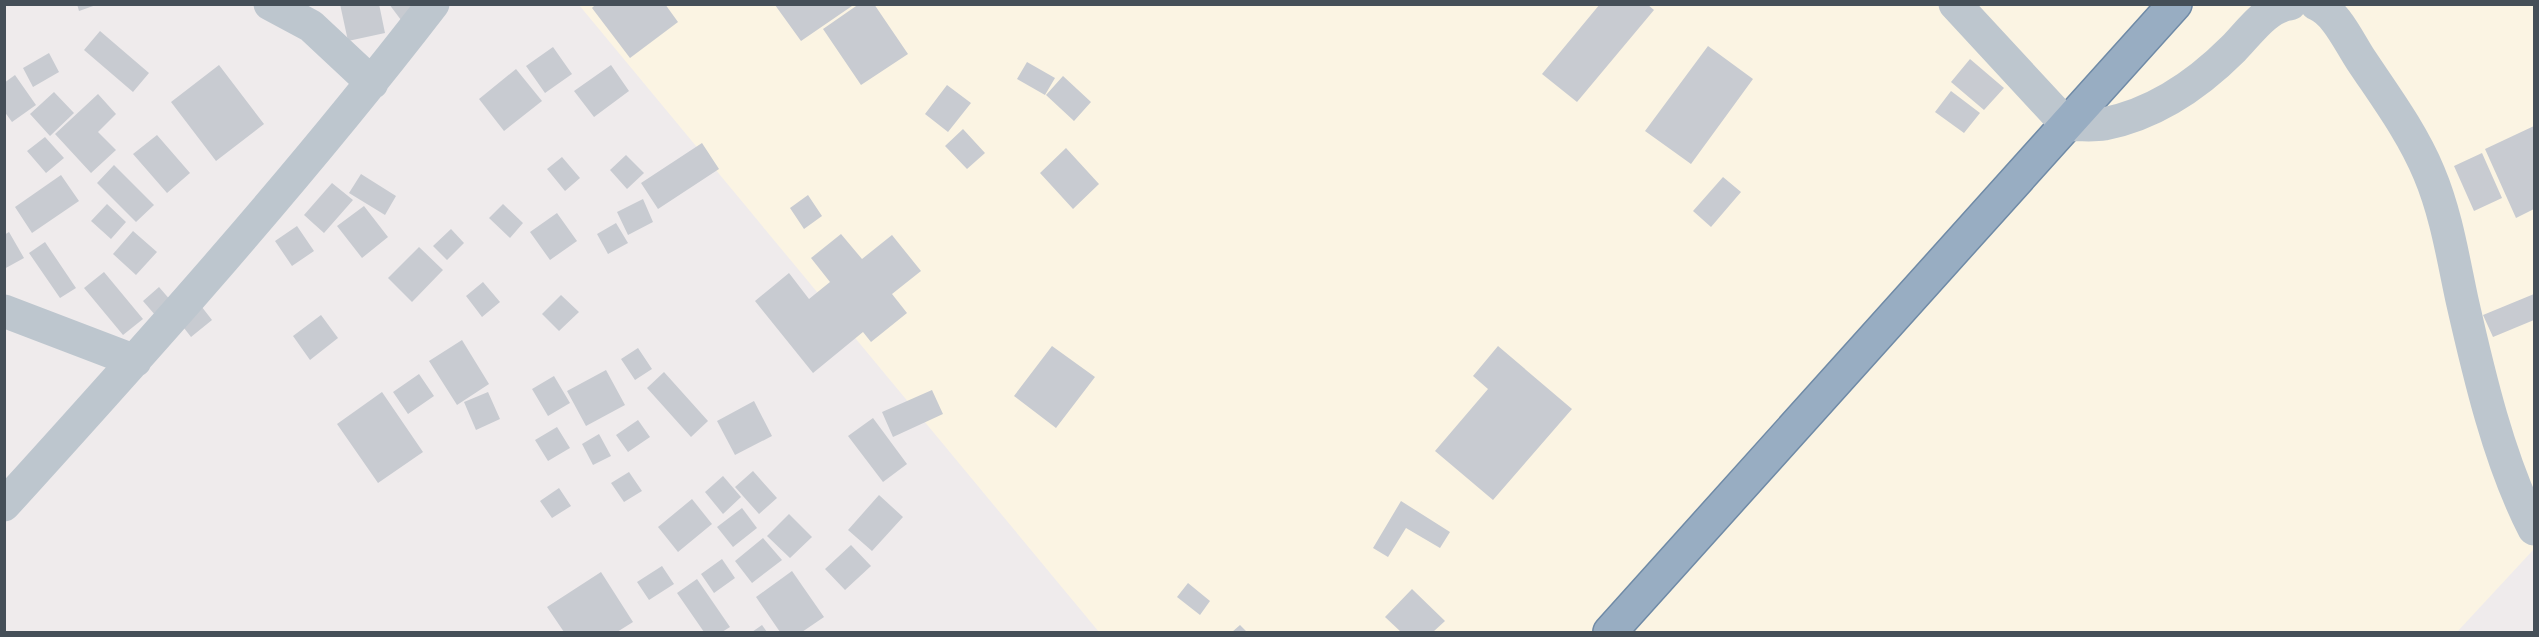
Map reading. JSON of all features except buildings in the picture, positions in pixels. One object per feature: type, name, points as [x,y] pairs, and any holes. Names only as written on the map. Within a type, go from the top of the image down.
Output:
[{"type":"highway","points":[[1610,633],[2175,4]]},
{"type":"street","points":[[270,4],[311,26],[372,83]]},
{"type":"street","points":[[4,505],[248,232],[372,83],[433,4]]},
{"type":"street","points":[[1962,8],[2067,124],[2103,124],[2153,108],[2182,93],[2231,51],[2271,12],[2290,4]]},
{"type":"street","points":[[2316,4],[2326,8],[2408,132],[2429,173],[2446,226],[2488,408],[2523,506],[2535,529]]},
{"type":"street","points":[[4,311],[135,361]]},
{"type":"shaded area","points":[[579,5],[2534,5],[2534,549],[2457,632],[1099,632]]}]
